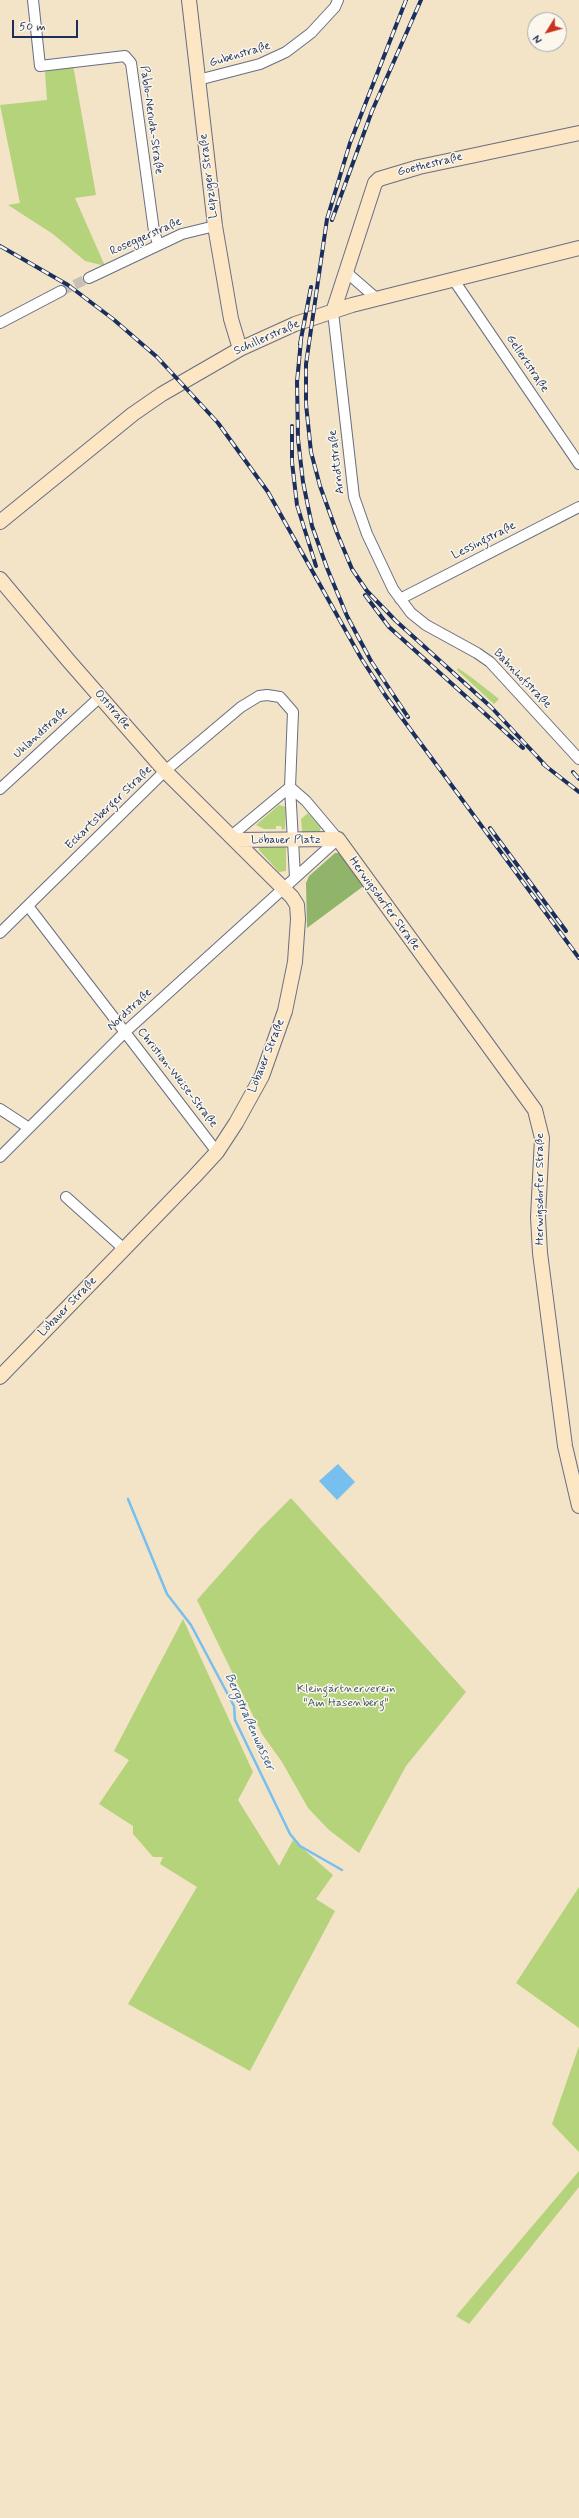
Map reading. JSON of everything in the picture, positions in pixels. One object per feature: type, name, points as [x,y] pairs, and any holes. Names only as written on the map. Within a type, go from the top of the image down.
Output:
[{"type":"main road","name":"Leipziger Straße","points":[[189,0],[215,226],[231,319],[240,349]]},
{"type":"main road","name":"Goethestraße","points":[[333,312],[345,271],[375,183],[379,179],[419,167],[579,133]]},
{"type":"main road","name":"Schillerstraße","points":[[0,522],[134,414],[162,394],[240,349],[295,324],[376,298],[579,248]]},
{"type":"main road","name":"Oststraße","points":[[0,579],[165,771],[233,838]]},
{"type":"main road","name":"Löbauer Platz","points":[[233,838],[294,840],[338,839]]},
{"type":"main road","name":"Löbauer Platz","points":[[233,838],[284,888]]},
{"type":"main road","name":"Herwigsdorfer Straße","points":[[338,839],[530,1101],[539,1120],[542,1138],[538,1203],[540,1253],[565,1446],[579,1506]]},
{"type":"main road","name":"Löbauer Straße","points":[[0,1378],[217,1152],[245,1108],[262,1076],[285,1011],[295,962],[298,918],[296,905],[284,888]]},
{"type":"street","name":"Pablo-Neruda-Straße","points":[[33,0],[40,66],[125,56],[131,63],[154,231],[158,244]]},
{"type":"street","name":"Gubenstraße","points":[[198,80],[260,64],[286,52],[311,33],[334,8],[338,0]]},
{"type":"street","name":"Roseggerstraße","points":[[89,278],[158,244],[182,234],[215,226]]},
{"type":"street","points":[[345,271],[376,298]]},
{"type":"street","name":"Gellertstraße","points":[[453,279],[579,464]]},
{"type":"street","points":[[0,323],[61,291]]},
{"type":"street","name":"Arndtstraße","points":[[333,312],[354,497],[367,534],[400,599]]},
{"type":"street","name":"Lessingstraße","points":[[400,599],[579,507]]},
{"type":"street","name":"Bahnhofstraße","points":[[400,599],[411,613],[426,625],[477,653],[490,662],[579,759]]},
{"type":"street","name":"Eckartsberger Straße","points":[[0,933],[165,771],[241,707],[259,696],[274,694],[280,697],[293,712],[290,787]]},
{"type":"street","name":"Uhlandstraße","points":[[0,789],[100,697]]},
{"type":"street","points":[[284,888],[295,877],[290,787]]},
{"type":"street","name":"Löbauer Platz","points":[[233,838],[290,787],[306,801],[338,839],[295,877]]},
{"type":"street","name":"Nordstraße","points":[[0,1157],[125,1032],[284,888]]},
{"type":"street","name":"Christian-Weise-Straße","points":[[28,906],[217,1152]]},
{"type":"street","points":[[0,1108],[29,1128]]},
{"type":"street","points":[[66,1197],[124,1249]]},
{"type":"green space","points":[[73,65],[96,195],[75,198],[105,266],[85,261],[53,234],[8,205],[20,203],[0,105],[47,100],[45,73],[48,67]]},
{"type":"green space","points":[[458,668],[499,699],[494,704],[457,670]]},
{"type":"green space","points":[[279,805],[286,807],[285,829],[282,830],[281,826],[276,826],[276,829],[264,829],[256,825]]},
{"type":"green space","points":[[308,813],[321,828],[319,833],[306,833],[302,831],[301,819]]},
{"type":"green space","points":[[259,846],[286,847],[286,871],[279,872],[259,850]]},
{"type":"green space","points":[[335,853],[342,853],[365,885],[307,928],[306,883],[309,876]]},
{"type":"green space","name":"Kleingärtnerverein \"Am Hasenberg\"","points":[[291,1498],[466,1692],[406,1766],[359,1853],[329,1830],[308,1808],[282,1762],[262,1734],[197,1600],[260,1529]]},
{"type":"green space","points":[[183,1619],[253,1772],[238,1800],[279,1866],[293,1840],[333,1875],[316,1899],[335,1911],[250,2071],[128,2004],[197,1887],[160,1864],[163,1857],[153,1857],[133,1834],[133,1826],[99,1804],[129,1760],[114,1751]]},
{"type":"green space","points":[[579,1887],[579,2028],[516,1983]]},
{"type":"green space","points":[[579,2046],[579,2152],[552,2124]]},
{"type":"green space","points":[[579,2171],[579,2187],[469,2324],[456,2316]]},
{"type":"water","points":[[338,1464],[355,1482],[337,1500],[319,1481]]},
{"type":"waterway","name":"Bergstraßenwasser","points":[[128,1499],[167,1594],[191,1625],[234,1706],[235,1720],[290,1834],[300,1846],[342,1870]]},
{"type":"tunnel","points":[[61,291],[89,278]]},
{"type":"railway","points":[[406,0],[350,143],[327,219],[306,364],[306,404],[311,452],[320,486],[337,533],[352,569],[367,591],[396,621],[491,707],[547,767]]},
{"type":"railway","points":[[332,220],[372,111],[421,0]]},
{"type":"railway","points":[[0,246],[68,285],[113,319],[157,357],[218,423],[268,492],[361,658],[385,695],[579,958]]},
{"type":"railway","points":[[300,344],[311,287]]},
{"type":"railway","points":[[301,340],[297,382],[298,439],[303,482],[312,526],[327,568],[347,616],[371,661],[408,717]]},
{"type":"railway","points":[[292,426],[292,462],[297,505],[316,566]]},
{"type":"railway","points":[[365,595],[389,627],[523,748]]},
{"type":"railway","points":[[543,764],[579,792]]},
{"type":"railway","points":[[573,772],[579,779]]},
{"type":"railway","points":[[490,828],[566,931]]}]
